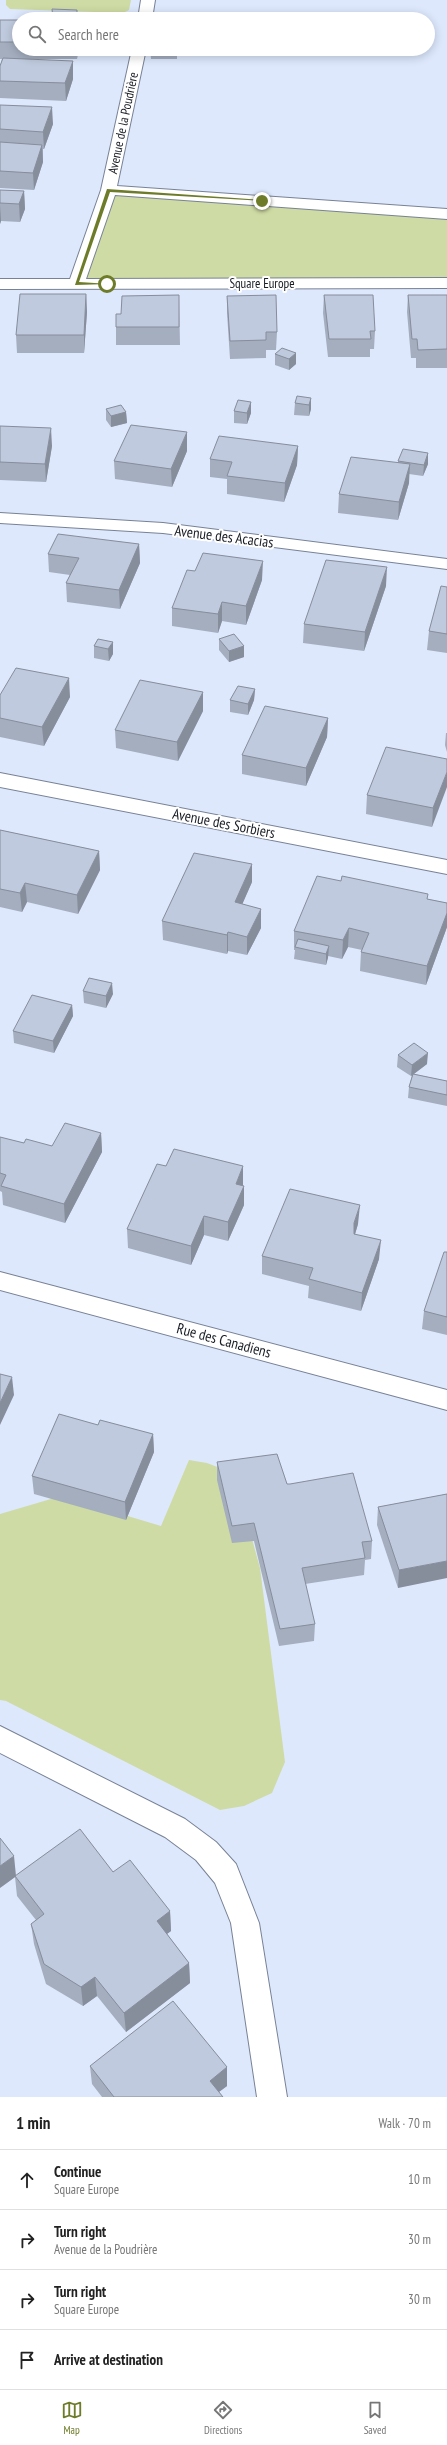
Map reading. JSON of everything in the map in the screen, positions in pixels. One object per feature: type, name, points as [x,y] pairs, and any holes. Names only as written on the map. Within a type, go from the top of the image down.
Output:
[{"type":"street","points":[[145,12],[148,0]]},
{"type":"street","name":"Avenue de la Poudrière","points":[[76,284],[109,190],[137,56]]},
{"type":"street","points":[[109,190],[447,214]]},
{"type":"street","name":"Square Europe","points":[[76,284],[447,283]]},
{"type":"street","points":[[0,284],[76,284]]},
{"type":"street","name":"Avenue des Acacias","points":[[0,518],[163,528],[447,564]]},
{"type":"street","name":"Avenue des Sorbiers","points":[[0,780],[447,867]]},
{"type":"street","name":"Rue des Canadiens","points":[[0,1281],[447,1400]]},
{"type":"street","points":[[0,1739],[175,1828],[206,1851],[226,1874],[245,1922],[272,2097]]},
{"type":"green space","points":[[6,0],[131,0],[129,10],[125,12],[10,9],[6,5]]},
{"type":"green space","points":[[109,190],[447,213],[447,283],[76,284]]},
{"type":"green space","points":[[189,1460],[207,1463],[225,1470],[239,1492],[260,1568],[285,1762],[272,1793],[244,1806],[220,1810],[6,1701],[0,1700],[0,1514],[61,1496],[161,1526]]},
{"type":"building","points":[[52,9],[77,10],[77,12],[52,12]]},
{"type":"building","points":[[0,20],[12,20],[12,42],[0,42]]},
{"type":"building","points":[[3,58],[73,61],[65,83],[0,81],[0,66]]},
{"type":"building","points":[[0,105],[52,107],[43,132],[0,129]]},
{"type":"building","points":[[0,142],[42,145],[33,173],[0,171]]},
{"type":"building","points":[[0,190],[24,191],[19,204],[0,203]]},
{"type":"building","points":[[20,294],[86,294],[84,335],[16,335]]},
{"type":"building","points":[[179,295],[179,327],[116,327],[116,314],[121,314],[122,296]]},
{"type":"building","points":[[276,295],[277,332],[266,332],[266,340],[230,341],[227,296]]},
{"type":"building","points":[[324,295],[373,295],[375,331],[370,331],[371,339],[329,339]]},
{"type":"building","points":[[408,295],[447,295],[447,349],[418,350],[417,339],[412,339]]},
{"type":"building","points":[[282,348],[296,353],[289,359],[275,354]]},
{"type":"building","points":[[297,396],[311,398],[309,405],[295,403]]},
{"type":"building","points":[[238,400],[251,402],[247,413],[234,411]]},
{"type":"building","points":[[121,405],[126,412],[111,416],[106,409]]},
{"type":"building","points":[[131,425],[187,432],[171,469],[114,461]]},
{"type":"building","points":[[0,426],[51,428],[45,464],[0,462]]},
{"type":"building","points":[[219,436],[298,446],[285,483],[227,476],[232,462],[210,459]]},
{"type":"building","points":[[403,449],[428,453],[424,465],[398,461]]},
{"type":"building","points":[[351,457],[410,464],[399,502],[339,494]]},
{"type":"building","points":[[58,534],[139,544],[119,590],[66,583],[79,558],[48,554]]},
{"type":"building","points":[[203,553],[263,561],[246,606],[222,602],[218,614],[172,608],[187,570],[195,571]]},
{"type":"building","points":[[326,560],[387,567],[365,632],[304,624]]},
{"type":"building","points":[[441,586],[447,587],[447,634],[429,631]]},
{"type":"building","points":[[234,634],[244,646],[229,651],[219,639]]},
{"type":"building","points":[[98,639],[113,642],[108,649],[94,646]]},
{"type":"building","points":[[16,668],[69,678],[42,727],[0,718],[0,695]]},
{"type":"building","points":[[140,680],[203,692],[177,742],[115,730]]},
{"type":"building","points":[[238,686],[255,689],[248,704],[230,700]]},
{"type":"building","points":[[265,706],[328,718],[306,768],[242,755]]},
{"type":"building","points":[[386,747],[447,759],[447,772],[433,808],[367,795]]},
{"type":"building","points":[[0,830],[99,851],[77,895],[25,883],[20,893],[0,889]]},
{"type":"building","points":[[194,853],[252,864],[235,902],[261,909],[247,937],[228,932],[227,935],[162,921]]},
{"type":"building","points":[[317,876],[341,881],[342,876],[428,894],[427,899],[447,903],[447,913],[427,966],[361,952],[369,933],[349,928],[343,940],[294,931]]},
{"type":"building","points":[[298,939],[329,946],[326,954],[295,947]]},
{"type":"building","points":[[89,978],[112,983],[106,996],[83,991]]},
{"type":"building","points":[[32,995],[72,1005],[53,1041],[13,1031]]},
{"type":"building","points":[[414,1043],[428,1053],[412,1065],[398,1055]]},
{"type":"building","points":[[413,1074],[447,1081],[447,1095],[409,1087]]},
{"type":"building","points":[[65,1123],[101,1133],[64,1204],[1,1186],[6,1175],[0,1173],[0,1137],[24,1143],[26,1139],[52,1146]]},
{"type":"building","points":[[174,1149],[243,1166],[236,1184],[244,1186],[228,1222],[204,1216],[191,1246],[127,1229],[157,1164],[166,1166]]},
{"type":"building","points":[[290,1189],[360,1205],[354,1223],[354,1234],[381,1240],[362,1293],[309,1279],[313,1268],[262,1256]]},
{"type":"building","points":[[444,1252],[447,1252],[447,1317],[424,1311]]},
{"type":"building","points":[[0,1374],[12,1377],[0,1403]]},
{"type":"building","points":[[59,1414],[98,1425],[100,1420],[153,1434],[125,1502],[32,1476]]},
{"type":"building","points":[[277,1454],[287,1484],[353,1473],[372,1541],[362,1542],[365,1558],[302,1568],[315,1624],[280,1629],[254,1523],[232,1526],[217,1462]]},
{"type":"building","points":[[447,1494],[447,1561],[399,1570],[378,1507]]},
{"type":"building","points":[[80,1829],[113,1872],[130,1860],[170,1911],[157,1921],[189,1963],[124,2013],[95,1977],[81,1987],[44,1964],[31,1924],[44,1914],[15,1876]]},
{"type":"building","points":[[0,1838],[14,1856],[0,1866]]},
{"type":"building","points":[[173,2001],[227,2067],[210,2081],[223,2097],[114,2097],[90,2066]]},
{"type":"route","points":[[107,284],[76,284],[109,190],[262,201]]}]
